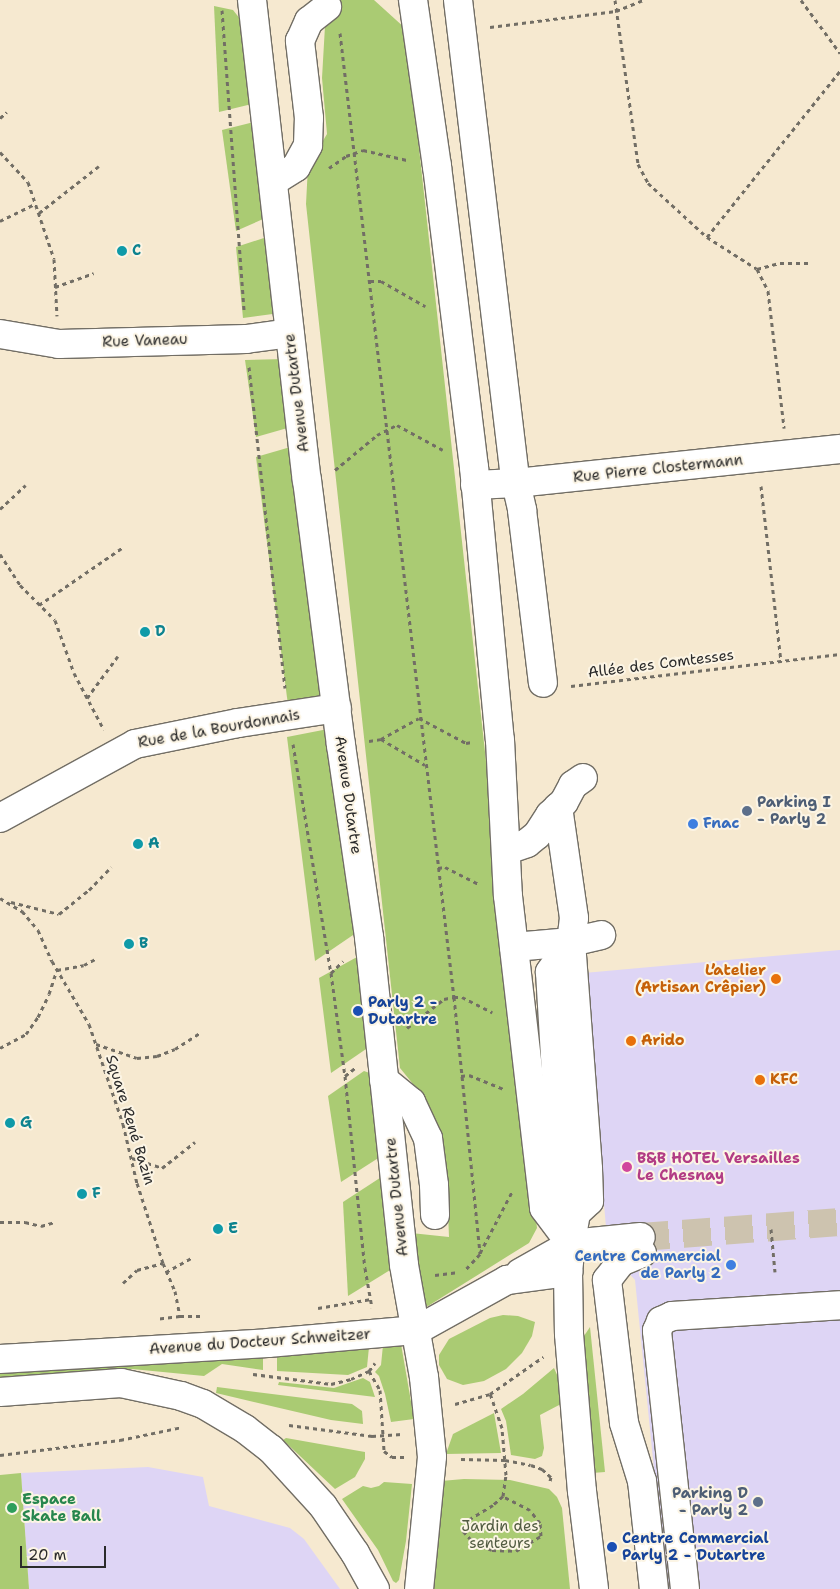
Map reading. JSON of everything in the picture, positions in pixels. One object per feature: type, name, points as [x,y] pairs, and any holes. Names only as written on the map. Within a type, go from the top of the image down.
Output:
[{"type":"main road","name":"Avenue Dutartre","points":[[252,0],[307,480],[341,745],[369,937],[406,1275],[418,1330],[430,1432],[431,1475],[419,1589]]},
{"type":"main road","points":[[414,0],[457,324],[474,476],[500,740],[508,896],[544,1208],[571,1244],[635,1251],[607,1280],[624,1423],[642,1481],[654,1589]]},
{"type":"main road","points":[[458,0],[516,483],[552,685]]},
{"type":"main road","points":[[274,182],[296,167],[308,145],[309,118],[300,41],[309,21],[333,18]]},
{"type":"main road","name":"Rue Vaneau","points":[[0,334],[59,344],[246,339],[290,333]]},
{"type":"main road","name":"Rue Pierre Clostermann","points":[[474,476],[516,483],[840,449]]},
{"type":"main road","name":"Rue de la Bourdonnais","points":[[0,818],[134,744],[238,723],[337,708]]},
{"type":"main road","points":[[507,850],[526,843],[537,835],[550,815],[564,802],[573,785],[583,778]]},
{"type":"main road","points":[[558,807],[574,918],[571,942],[589,1201],[576,1213],[571,1244],[568,1272],[569,1334],[582,1491],[594,1589]]},
{"type":"main road","points":[[514,947],[571,942],[601,935]]},
{"type":"main road","points":[[384,1080],[410,1102],[428,1138],[436,1216]]},
{"type":"main road","name":"Avenue du Docteur Schweitzer","points":[[0,1360],[268,1343],[418,1330],[571,1244]]},
{"type":"main road","name":"Avenue du Docteur Schweitzer","points":[[507,1280],[568,1272]]},
{"type":"main road","points":[[685,1589],[657,1331],[661,1321],[672,1316],[840,1305]]},
{"type":"main road","points":[[0,1392],[95,1383],[121,1383],[181,1396],[202,1404],[245,1429],[270,1449],[323,1506],[355,1552],[375,1589]]},
{"type":"path","points":[[614,0],[638,164],[648,183],[707,237],[757,269],[768,291],[787,456]]},
{"type":"path","points":[[461,31],[616,11],[644,0]]},
{"type":"path","points":[[801,0],[840,53]]},
{"type":"path","points":[[222,7],[246,339],[289,716],[332,982],[345,1076],[364,1268],[371,1299]]},
{"type":"path","points":[[333,18],[354,153],[370,281],[419,718],[454,997],[480,1254]]},
{"type":"path","points":[[707,237],[840,70]]},
{"type":"path","points":[[0,118],[7,112]]},
{"type":"path","points":[[323,172],[346,156],[363,150],[437,166]]},
{"type":"path","points":[[0,152],[28,182],[54,259],[59,344]]},
{"type":"path","points":[[38,213],[99,166]]},
{"type":"path","points":[[0,221],[36,204]]},
{"type":"path","points":[[757,269],[780,263],[809,263]]},
{"type":"path","points":[[55,287],[94,273]]},
{"type":"path","points":[[370,281],[381,281],[457,324]]},
{"type":"path","points":[[307,480],[327,477],[377,435],[397,425],[474,476]]},
{"type":"path","points":[[758,459],[781,662]]},
{"type":"path","points":[[0,509],[26,485]]},
{"type":"path","points":[[40,604],[122,548]]},
{"type":"path","points":[[0,554],[20,585],[55,620],[74,674],[117,754]]},
{"type":"path","name":"Allée des Comtesses","points":[[552,685],[781,662],[840,654]]},
{"type":"path","points":[[87,698],[118,656]]},
{"type":"path","points":[[341,745],[381,739],[419,718]]},
{"type":"path","points":[[419,718],[466,743],[500,740]]},
{"type":"path","points":[[381,739],[425,766]]},
{"type":"path","points":[[8,902],[59,914],[89,890],[111,867]]},
{"type":"path","points":[[438,868],[445,867],[504,897],[508,896]]},
{"type":"path","name":"Square René Bazin","points":[[0,898],[22,911],[38,930],[57,970],[89,1024],[96,1043],[123,1124],[180,1316],[151,1320]]},
{"type":"path","points":[[0,1048],[26,1034],[42,1009],[57,970],[84,965],[97,958]]},
{"type":"path","points":[[381,1048],[444,999],[454,997],[462,997],[524,1028]]},
{"type":"path","points":[[96,1043],[137,1058],[157,1056],[175,1049],[200,1034]]},
{"type":"path","points":[[461,1076],[469,1075],[512,1093],[533,1106]]},
{"type":"path","points":[[132,1158],[162,1168],[195,1142]]},
{"type":"path","points":[[406,1275],[448,1275],[465,1270],[480,1254],[516,1183]]},
{"type":"path","points":[[0,1222],[26,1222],[41,1226],[55,1222]]},
{"type":"path","points":[[771,1229],[775,1272]]},
{"type":"path","points":[[166,1272],[193,1257]]},
{"type":"path","points":[[123,1283],[137,1270],[163,1263]]},
{"type":"path","points":[[445,1407],[490,1394],[544,1357]]},
{"type":"path","points":[[490,1394],[502,1428],[506,1475],[503,1496],[494,1505],[468,1520],[463,1531],[474,1543],[492,1550],[516,1551],[541,1536],[540,1523],[530,1510],[503,1496]]},
{"type":"path","points":[[245,1429],[253,1420],[372,1436],[430,1432]]},
{"type":"shaded area","name":"Centre Commercial de Parly 2","points":[[840,950],[840,1589],[666,1589],[635,1280],[608,1250],[584,973]]},
{"type":"shaded area","points":[[148,1467],[203,1477],[209,1506],[290,1528],[304,1539],[340,1589],[29,1589],[21,1473]]},
{"type":"green space","points":[[333,0],[374,0],[406,29],[537,1228],[529,1243],[428,1306],[419,1304],[411,1233],[449,1237],[446,1161],[426,1100],[400,1068],[306,204],[308,166],[327,134],[322,78],[325,26],[335,18]]},
{"type":"green space","points":[[214,6],[233,10],[248,29],[256,103],[219,112]]},
{"type":"green space","points":[[258,121],[270,216],[236,231],[222,130]]},
{"type":"green space","points":[[270,236],[280,313],[243,318],[236,247]]},
{"type":"green space","points":[[285,359],[291,427],[256,437],[245,360]]},
{"type":"green space","points":[[294,446],[322,702],[288,705],[256,457]]},
{"type":"green space","points":[[328,729],[356,933],[315,961],[287,737]]},
{"type":"green space","points":[[357,957],[369,1047],[331,1073],[319,978]]},
{"type":"green space","points":[[364,1071],[378,1076],[383,1155],[341,1182],[328,1096]]},
{"type":"green space","points":[[386,1174],[395,1267],[348,1296],[343,1202]]},
{"type":"green space","points":[[503,1315],[518,1316],[535,1322],[532,1336],[522,1353],[506,1369],[484,1381],[463,1385],[447,1379],[439,1365],[439,1355],[449,1339],[490,1318]]},
{"type":"green space","points":[[590,1327],[605,1472],[592,1473],[583,1356],[584,1336]]},
{"type":"green space","points":[[401,1344],[414,1419],[391,1422],[385,1394],[379,1376],[375,1372],[381,1365],[383,1345]]},
{"type":"green space","points":[[369,1347],[367,1367],[348,1375],[277,1371],[277,1355]]},
{"type":"green space","points":[[263,1357],[263,1370],[222,1364],[204,1376],[132,1369],[0,1382],[0,1373]]},
{"type":"green space","points":[[554,1368],[558,1377],[561,1404],[540,1415],[544,1448],[542,1456],[535,1459],[511,1455],[506,1421],[501,1409],[523,1394]]},
{"type":"green space","points":[[363,1378],[370,1382],[375,1397],[278,1385],[279,1382],[334,1388]]},
{"type":"green space","points":[[217,1387],[352,1404],[362,1411],[363,1424],[331,1420],[216,1393]]},
{"type":"green space","points":[[494,1413],[501,1453],[446,1454],[453,1434]]},
{"type":"green space","points":[[286,1438],[365,1452],[365,1459],[355,1477],[335,1489],[283,1440]]},
{"type":"green space","name":"Espace Skate Ball","points":[[21,1473],[29,1589],[0,1589],[0,1475]]},
{"type":"green space","name":"Jardin des senteurs","points":[[464,1479],[510,1480],[549,1489],[557,1497],[562,1508],[570,1589],[430,1589],[441,1481]]},
{"type":"green space","points":[[384,1482],[412,1484],[406,1541],[399,1580],[396,1583],[393,1581],[378,1550],[342,1499],[363,1486],[371,1488],[379,1486]]},
{"type":"tunnel","points":[[641,1237],[840,1222]]},
{"type":"place","name":"C","points":[[122,251]]},
{"type":"place","name":"D","points":[[145,632]]},
{"type":"place","name":"Parking I - Parly 2","points":[[747,811]]},
{"type":"place","name":"Fnac","points":[[693,824]]},
{"type":"place","name":"A","points":[[138,844]]},
{"type":"place","name":"B","points":[[129,944]]},
{"type":"place","name":"L’atelier (Artisan Crêpier)","points":[[776,979]]},
{"type":"place","name":"Parly 2 - Dutartre","points":[[358,1011]]},
{"type":"place","name":"Arido","points":[[631,1041]]},
{"type":"place","name":"KFC","points":[[760,1080]]},
{"type":"place","name":"G","points":[[10,1123]]},
{"type":"place","name":"B&B HOTEL Versailles Le Chesnay","points":[[627,1167]]},
{"type":"place","name":"F","points":[[82,1194]]},
{"type":"place","name":"E","points":[[218,1229]]},
{"type":"place","name":"Centre Commercial de Parly 2","points":[[731,1265]]},
{"type":"place","name":"Parking D - Parly 2","points":[[758,1502]]},
{"type":"place","name":"Espace Skate Ball","points":[[12,1508]]},
{"type":"place","name":"Centre Commercial Parly 2 - Dutartre","points":[[612,1547]]}]
